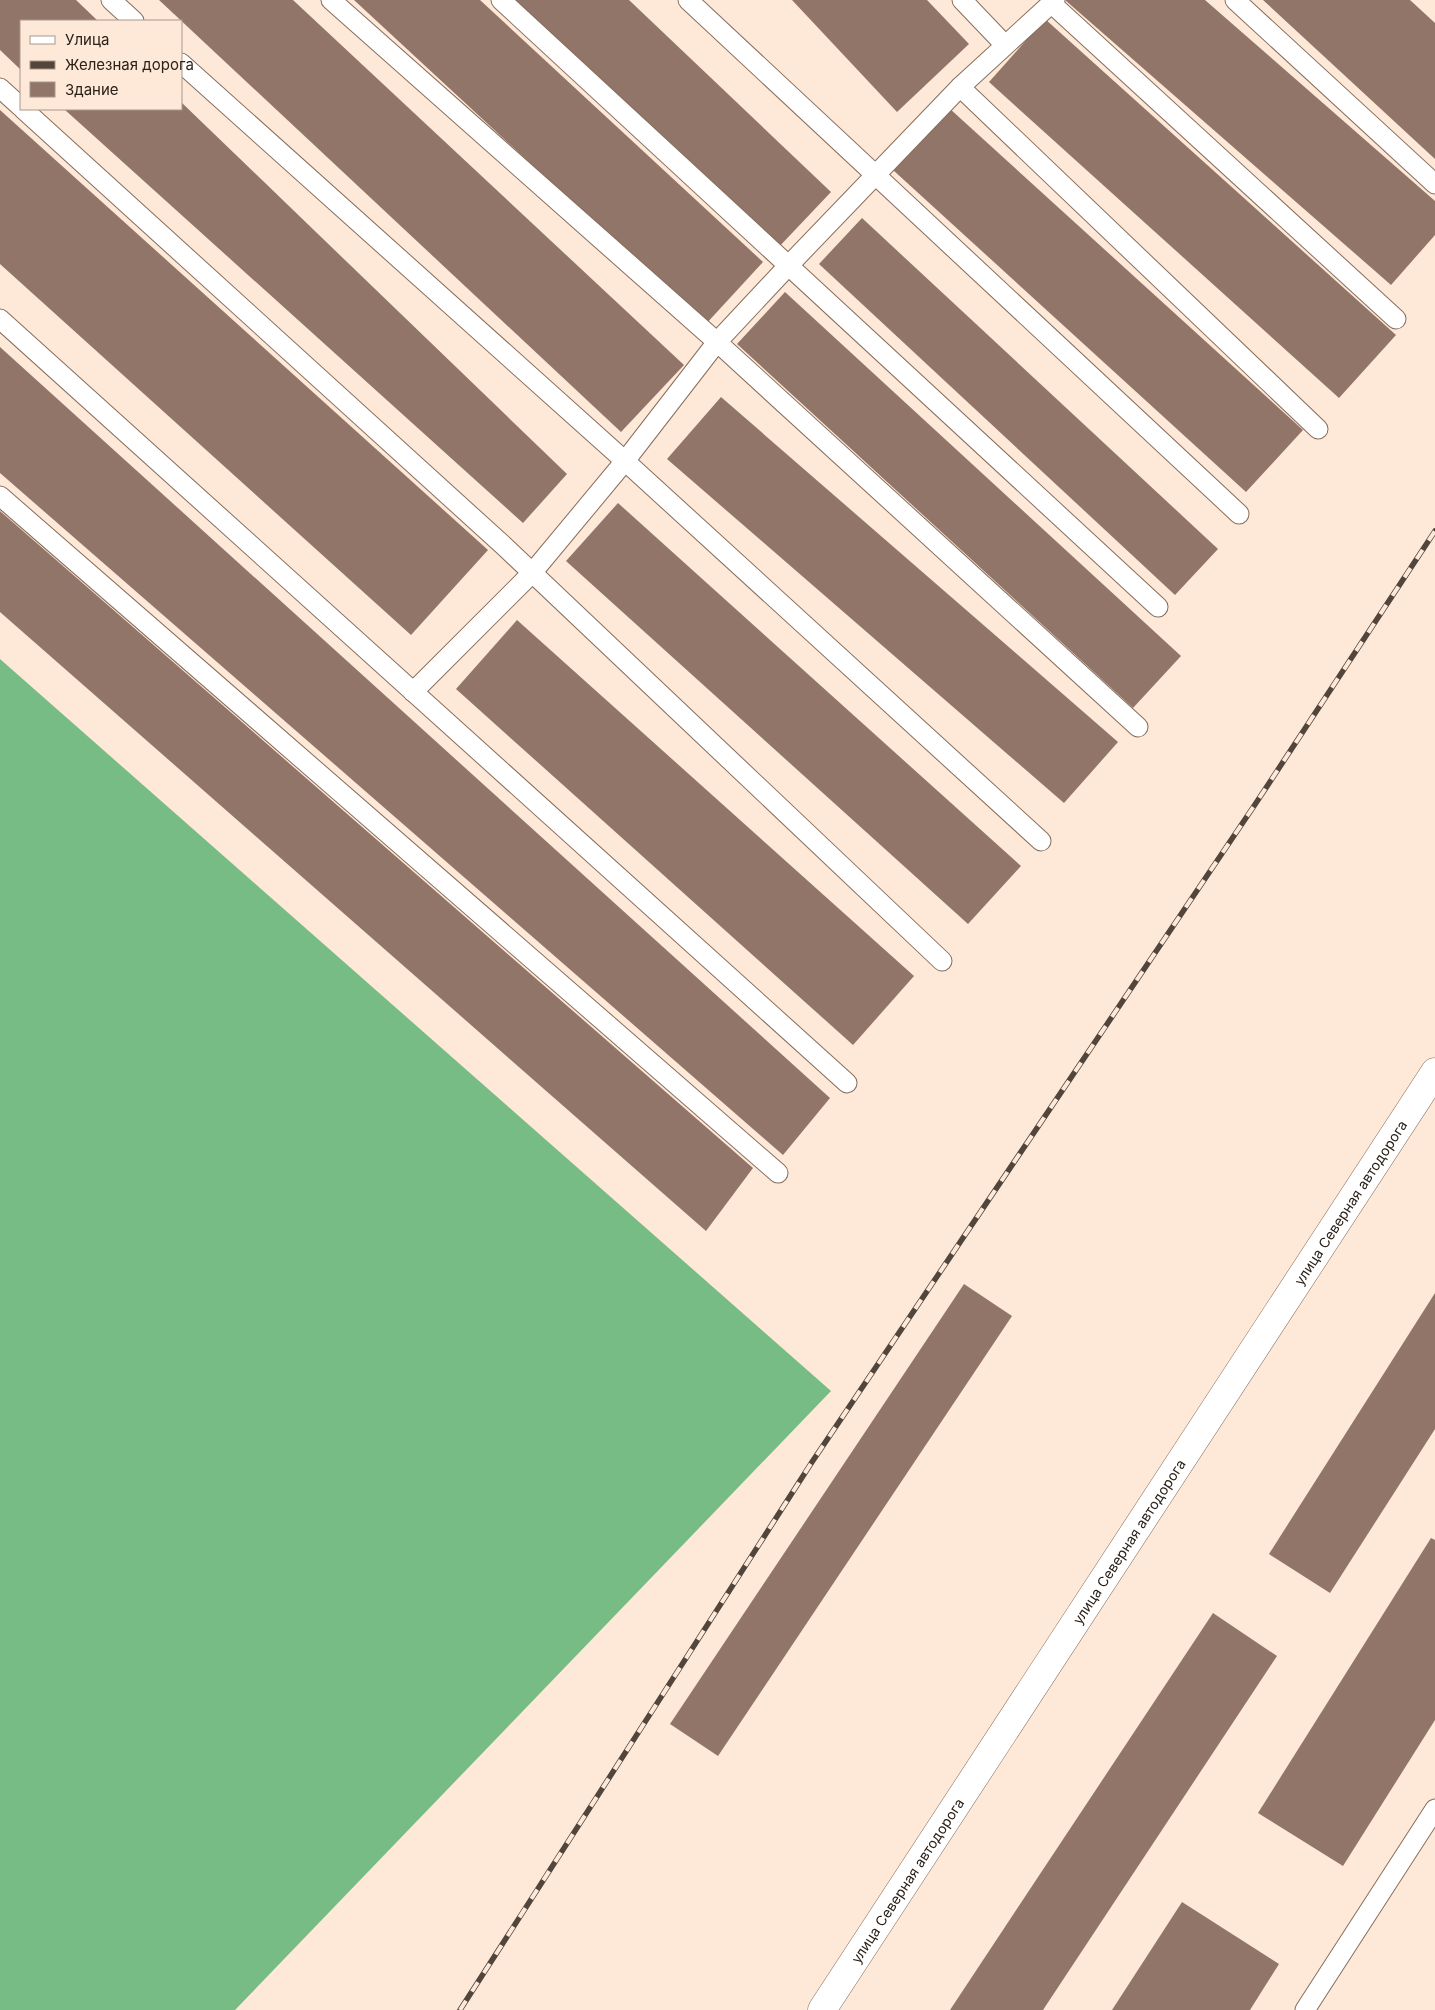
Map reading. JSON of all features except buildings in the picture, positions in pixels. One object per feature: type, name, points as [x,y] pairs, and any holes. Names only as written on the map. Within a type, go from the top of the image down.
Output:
[{"type":"main road","name":"улица Северная автодорога","points":[[822,2010],[1435,1072]]},
{"type":"lane","points":[[111,0],[133,20]]},
{"type":"lane","points":[[332,0],[717,342],[1138,727]]},
{"type":"lane","points":[[501,0],[1158,607]]},
{"type":"lane","points":[[688,0],[1240,514]]},
{"type":"lane","points":[[962,0],[1005,45]]},
{"type":"lane","points":[[1235,0],[1435,184]]},
{"type":"lane","points":[[413,692],[532,573],[624,461],[717,342],[960,87],[1053,2],[1396,319]]},
{"type":"lane","points":[[182,64],[624,461],[1041,840]]},
{"type":"lane","points":[[960,87],[1318,429]]},
{"type":"lane","points":[[0,88],[20,106]]},
{"type":"lane","points":[[24,110],[532,573],[942,961]]},
{"type":"lane","points":[[0,319],[847,1083]]},
{"type":"lane","points":[[0,496],[778,1173]]},
{"type":"lane","points":[[1305,2010],[1435,1809]]},
{"type":"green space","points":[[0,659],[831,1391],[235,2010],[0,2010]]},
{"type":"railway","points":[[460,2010],[812,1462],[1254,806],[1435,531]]}]
